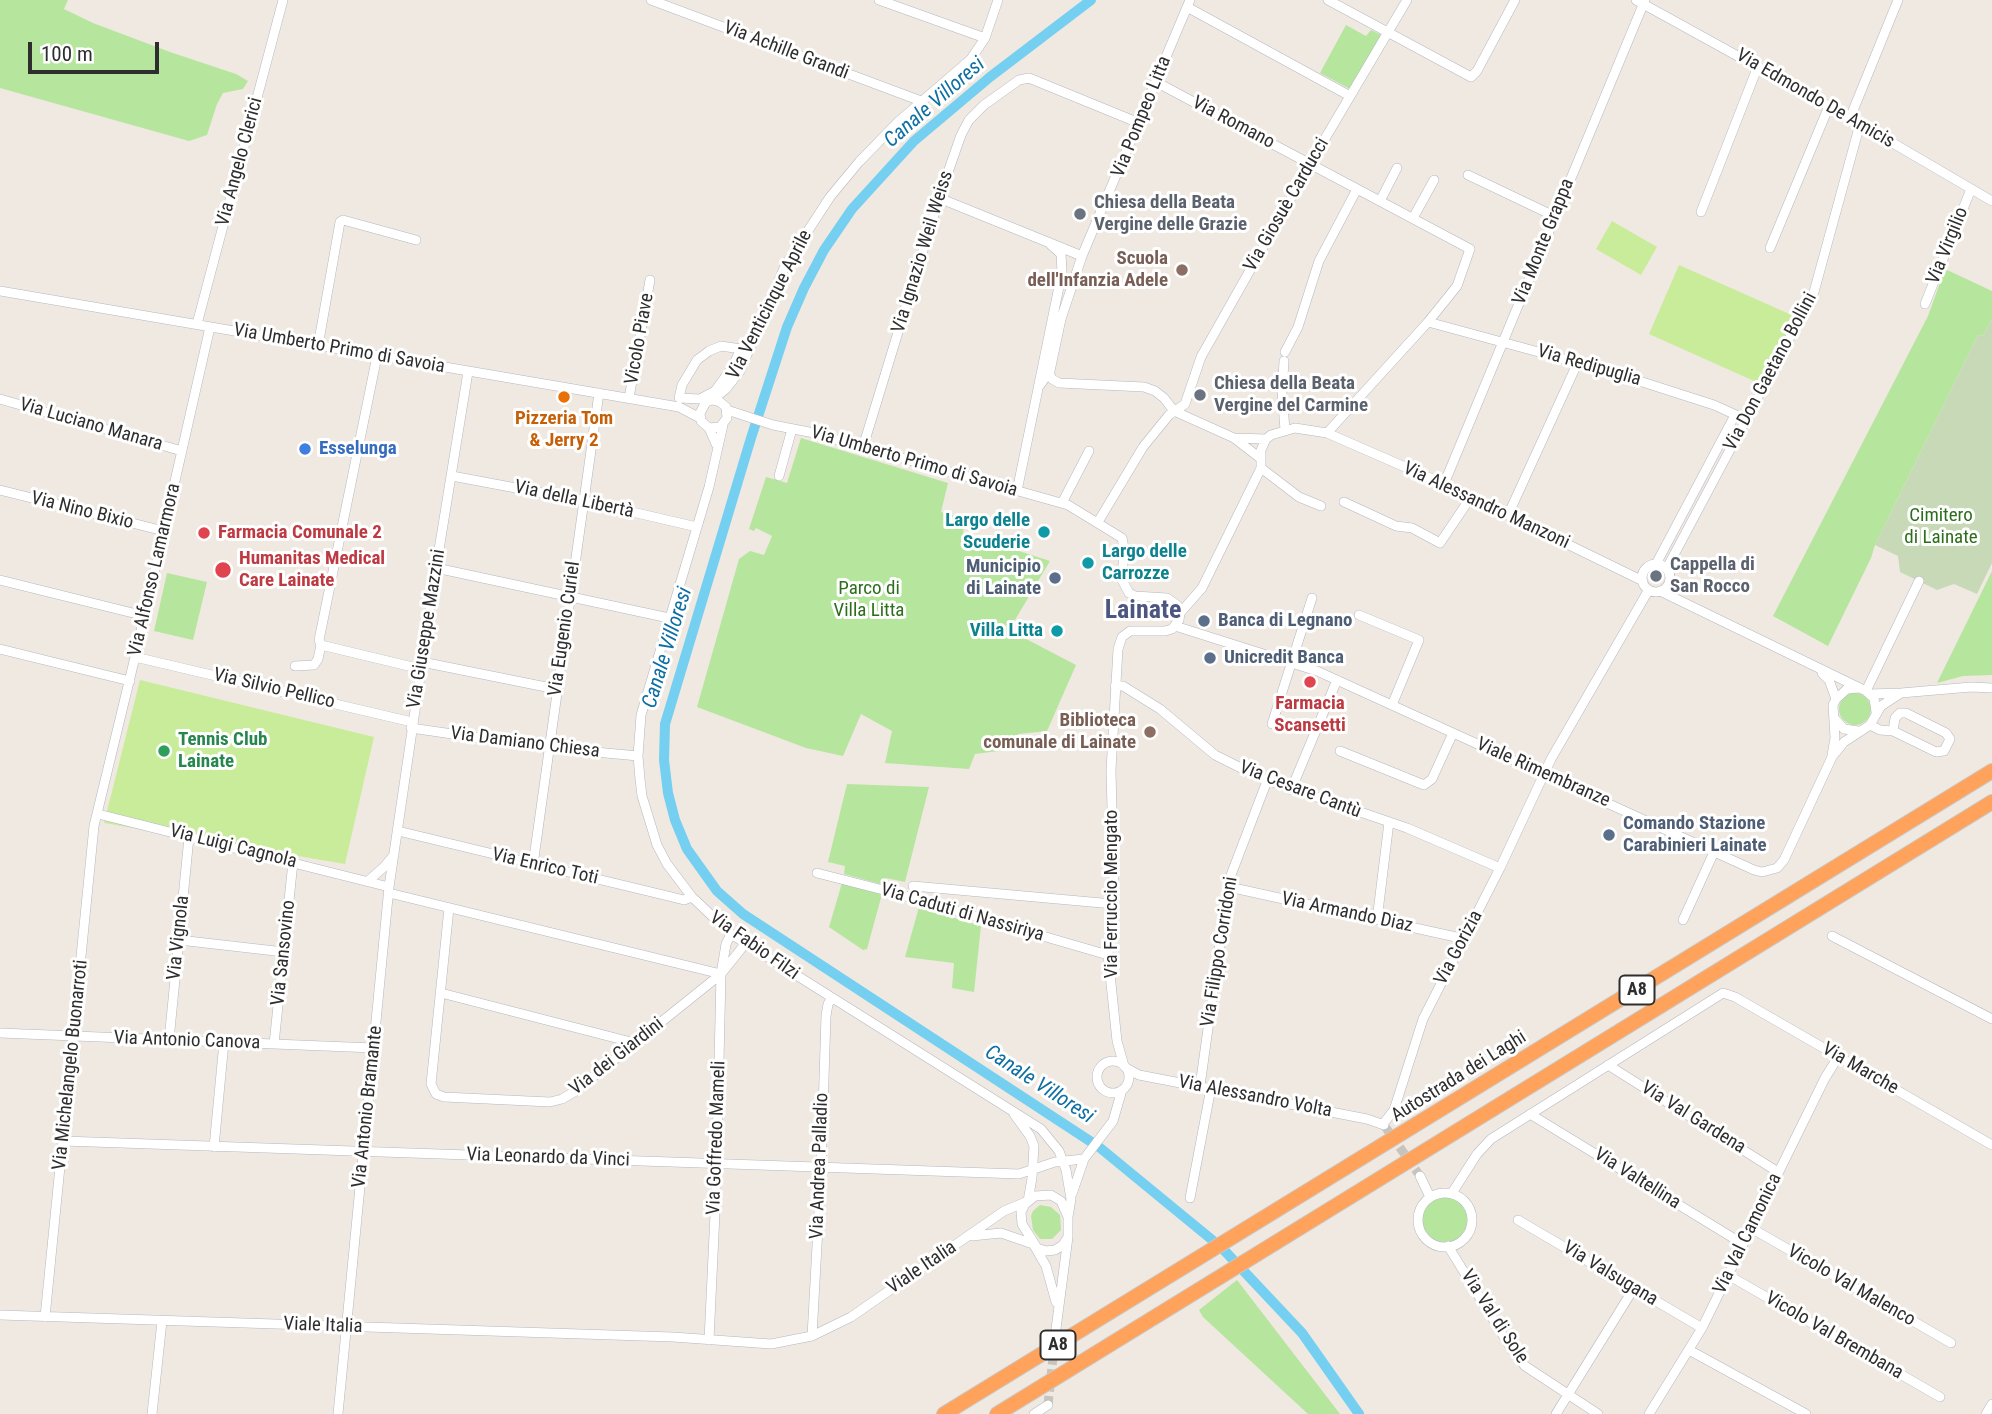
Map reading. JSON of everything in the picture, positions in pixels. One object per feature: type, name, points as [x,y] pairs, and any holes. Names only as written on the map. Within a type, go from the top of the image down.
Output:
[{"type":"highway","name":"Autostrada dei Laghi","points":[[944,1414],[1992,771]]},
{"type":"highway","name":"A8","points":[[997,1414],[1992,802]]},
{"type":"street","name":"Via Angelo Clerici","points":[[197,324],[283,0]]},
{"type":"street","name":"Via Achille Grandi","points":[[652,0],[921,101]]},
{"type":"street","points":[[879,0],[985,38]]},
{"type":"street","name":"Via Venticinque Aprile","points":[[708,402],[726,389],[746,359],[785,266],[821,208],[859,162],[921,101],[971,59],[985,38],[999,0]]},
{"type":"street","points":[[1328,0],[1457,71],[1473,77],[1516,0]]},
{"type":"street","name":"Via Giosuè Carducci","points":[[1098,522],[1143,447],[1174,411],[1185,404],[1197,365],[1310,163],[1407,0]]},
{"type":"street","points":[[1850,118],[1898,0]]},
{"type":"street","name":"Via Edmondo De Amicis","points":[[1642,1],[1992,201]]},
{"type":"street","name":"Via Monte Grappa","points":[[1444,484],[1642,1]]},
{"type":"street","points":[[1188,4],[1350,96]]},
{"type":"street","name":"Via Pompeo Litta","points":[[1017,491],[1040,385],[1076,272],[1188,4]]},
{"type":"street","points":[[1700,212],[1758,66]]},
{"type":"street","name":"Via Ignazio Weil Weiss","points":[[863,447],[939,198],[969,120],[1019,80],[1029,78],[1139,122]]},
{"type":"street","name":"Via Romano","points":[[1156,82],[1471,249],[1457,286],[1428,322]]},
{"type":"street","points":[[1770,248],[1829,106]]},
{"type":"street","name":"Via Don Gaetano Bollini","points":[[1667,568],[1814,292],[1860,124]]},
{"type":"street","points":[[1380,201],[1397,168]]},
{"type":"street","points":[[1468,175],[1554,216]]},
{"type":"street","points":[[1413,218],[1434,180]]},
{"type":"street","points":[[1234,438],[1266,439],[1281,431],[1284,357],[1298,327],[1319,261],[1357,189]]},
{"type":"street","name":"Via Virgilio","points":[[1925,304],[1972,189]]},
{"type":"street","points":[[939,198],[1082,256]]},
{"type":"street","points":[[318,346],[340,222],[343,220],[416,240]]},
{"type":"street","points":[[1051,245],[1061,254],[1063,267],[1076,272]]},
{"type":"street","name":"Via Pompeo Litta","points":[[1047,369],[1063,267]]},
{"type":"street","name":"Vicolo Piave","points":[[629,398],[650,280]]},
{"type":"street","name":"Via Umberto Primo di Savoia","points":[[0,291],[629,398],[708,402]]},
{"type":"street","points":[[1327,433],[1428,322]]},
{"type":"street","name":"Via Redipuglia","points":[[1428,322],[1578,362],[1694,398],[1747,420]]},
{"type":"street","name":"Via Alfonso Lamarmora","points":[[98,814],[210,327]]},
{"type":"street","points":[[721,346],[741,349],[732,369],[715,391],[700,399],[679,402],[682,385],[696,360],[721,346]]},
{"type":"street","points":[[295,666],[314,665],[321,645],[319,640],[377,356]]},
{"type":"street","points":[[1508,515],[1578,362]]},
{"type":"street","points":[[1047,369],[1052,379],[1059,383],[1144,387],[1155,391],[1174,411],[1234,438],[1299,497],[1321,506]]},
{"type":"street","name":"Via Giuseppe Mazzini","points":[[389,890],[421,665],[468,372]]},
{"type":"street","name":"Via Venticinque Aprile","points":[[726,389],[729,409]]},
{"type":"street","name":"Via Eugenio Curiel","points":[[533,865],[599,393]]},
{"type":"street","name":"Via Luciano Manara","points":[[0,399],[182,451]]},
{"type":"street","name":"Via Umberto Primo di Savoia","points":[[679,402],[700,418]]},
{"type":"street","points":[[709,428],[723,425],[729,409],[708,402],[700,418],[709,428],[717,445]]},
{"type":"street","name":"Via Umberto Primo di Savoia","points":[[729,409],[773,425],[863,447],[1062,503],[1098,522],[1123,541],[1122,580],[1127,591]]},
{"type":"street","name":"Via Don Gaetano Bollini","points":[[1656,564],[1735,415]]},
{"type":"street","name":"Via Fabio Filzi","points":[[723,425],[712,474],[641,715],[638,756],[642,796],[657,845],[667,864],[692,897],[731,934],[1030,1121],[1050,1138],[1063,1161],[1071,1199],[1068,1217]]},
{"type":"street","name":"Via Alessandro Manzoni","points":[[1281,431],[1296,428],[1327,433],[1444,484],[1643,581]]},
{"type":"street","points":[[779,476],[792,429]]},
{"type":"street","points":[[1178,620],[1202,588],[1261,463],[1266,439]]},
{"type":"street","points":[[1062,503],[1089,451]]},
{"type":"street","name":"Via della Libertà","points":[[452,475],[697,527]]},
{"type":"street","name":"Via Nino Bixio","points":[[0,490],[164,531]]},
{"type":"street","points":[[1344,502],[1396,526],[1412,528],[1440,543],[1471,498]]},
{"type":"street","points":[[1656,564],[1667,568],[1670,578],[1663,588],[1648,591],[1643,581],[1648,567],[1656,564]]},
{"type":"street","points":[[436,568],[669,618]]},
{"type":"street","points":[[0,580],[145,616]]},
{"type":"street","points":[[1865,691],[1919,581]]},
{"type":"street","points":[[1663,588],[1680,600],[1865,691],[1874,698],[1876,712]]},
{"type":"street","name":"Viale Rimembranze","points":[[1127,591],[1135,596],[1171,600],[1178,620],[1191,632],[1292,663],[1337,681],[1762,872],[1777,868],[1784,860],[1832,757]]},
{"type":"street","name":"Via Gorizia","points":[[1383,1125],[1394,1110],[1423,1019],[1500,868],[1551,759],[1648,591]]},
{"type":"street","points":[[1272,724],[1312,598]]},
{"type":"street","points":[[1359,615],[1419,640],[1392,705]]},
{"type":"street","name":"Via Ferruccio Mengato","points":[[1125,1067],[1117,1041],[1108,955],[1115,855],[1111,752],[1118,649],[1125,635],[1135,630],[1165,631],[1178,620]]},
{"type":"street","points":[[321,645],[556,689]]},
{"type":"street","points":[[0,649],[130,681]]},
{"type":"street","name":"Via Silvio Pellico","points":[[135,657],[412,725]]},
{"type":"street","points":[[1819,669],[1829,680],[1836,699]]},
{"type":"street","points":[[1292,790],[1337,681]]},
{"type":"street","name":"Via Cesare Cantù","points":[[1115,686],[1123,686],[1160,709],[1214,755],[1267,781],[1389,822],[1500,868]]},
{"type":"street","points":[[1832,757],[1835,719],[1833,705],[1847,689],[1901,693],[1971,687],[1992,688]]},
{"type":"street","points":[[1832,757],[1844,742],[1870,725],[1876,712],[1887,701],[1901,693]]},
{"type":"street","points":[[1870,725],[1880,730],[1893,731],[1936,752],[1944,751],[1950,739],[1947,733],[1906,713],[1897,715],[1893,731]]},
{"type":"street","points":[[1835,719],[1844,729],[1858,731]]},
{"type":"street","name":"Via Damiano Chiesa","points":[[412,725],[549,748],[638,756]]},
{"type":"street","points":[[1340,751],[1424,785],[1430,783],[1453,733]]},
{"type":"street","name":"Via Filippo Corridoni","points":[[1200,1086],[1229,887],[1238,852],[1267,781]]},
{"type":"street","name":"Via Luigi Cagnola","points":[[98,814],[368,881],[449,908],[722,974]]},
{"type":"street","name":"Via Michelangelo Buonarroti","points":[[45,1317],[94,826],[98,814]]},
{"type":"street","points":[[1377,920],[1389,822]]},
{"type":"street","name":"Via Enrico Toti","points":[[398,831],[684,900],[692,897]]},
{"type":"street","name":"Via Vignola","points":[[169,1040],[189,837]]},
{"type":"street","points":[[1683,920],[1714,852]]},
{"type":"street","points":[[368,881],[394,855]]},
{"type":"street","name":"Via Sansovino","points":[[274,1044],[293,862]]},
{"type":"street","name":"Via Caduti di Nassiriya","points":[[817,873],[1108,955]]},
{"type":"street","points":[[913,886],[1113,904]]},
{"type":"street","name":"Via Armando Diaz","points":[[1229,887],[1465,939]]},
{"type":"street","name":"Via Antonio Bramante","points":[[338,1414],[389,890]]},
{"type":"street","name":"Via dei Giardini","points":[[449,908],[431,1084],[432,1090],[440,1096],[550,1102],[574,1092],[722,974]]},
{"type":"street","name":"Via Goffredo Mameli","points":[[705,1340],[717,1165],[722,974],[726,944],[731,934]]},
{"type":"street","points":[[1832,936],[1992,1019]]},
{"type":"street","points":[[179,940],[284,951]]},
{"type":"street","points":[[722,974],[745,944]]},
{"type":"street","points":[[441,993],[635,1043]]},
{"type":"street","name":"Via Marche","points":[[1608,1065],[1723,993],[1728,994],[1992,1145]]},
{"type":"street","name":"Via Andrea Palladio","points":[[812,1336],[826,1016],[832,998]]},
{"type":"street","name":"Via Antonio Canova","points":[[0,1033],[374,1048]]},
{"type":"street","points":[[1113,1120],[1108,1093],[1100,1087],[1097,1077],[1117,1041]]},
{"type":"street","points":[[214,1147],[223,1042]]},
{"type":"street","name":"Via Val Camonica","points":[[1649,1413],[1702,1328],[1832,1066],[1837,1060],[1844,1061]]},
{"type":"street","points":[[1071,1199],[1084,1159],[1113,1120],[1122,1090],[1128,1081],[1125,1067],[1116,1062],[1107,1062]]},
{"type":"street","points":[[1452,1194],[1472,1161],[1491,1139],[1608,1065]]},
{"type":"street","name":"Via Val Gardena","points":[[1608,1065],[1778,1171]]},
{"type":"street","name":"Via Alessandro Volta","points":[[1125,1067],[1139,1075],[1383,1125]]},
{"type":"street","points":[[1190,1198],[1211,1088]]},
{"type":"street","points":[[1108,1093],[1122,1090]]},
{"type":"street","name":"Via Fabio Filzi","points":[[1011,1109],[1032,1141],[1035,1156],[1033,1170]]},
{"type":"street","name":"Via Valtellina","points":[[1530,1114],[1743,1244]]},
{"type":"street","name":"Via Leonardo da Vinci","points":[[63,1141],[1004,1174],[1033,1170]]},
{"type":"street","points":[[1028,1201],[1033,1170],[1049,1163],[1084,1159]]},
{"type":"street","points":[[1419,1176],[1430,1197]]},
{"type":"street","points":[[1444,1192],[1452,1194],[1464,1201],[1471,1213],[1470,1228],[1463,1240],[1452,1245],[1432,1244],[1421,1232],[1418,1217],[1424,1202],[1444,1192]]},
{"type":"street","points":[[1056,1329],[1068,1237],[1068,1217],[1061,1201],[1051,1195],[1039,1195],[1028,1201],[1021,1218],[1050,1277],[1058,1311]]},
{"type":"street","name":"Viale Italia","points":[[0,1315],[739,1342],[791,1340],[812,1336],[830,1328],[1012,1206],[1028,1201]]},
{"type":"street","name":"Via Valsugana","points":[[1518,1220],[1702,1328]]},
{"type":"street","name":"Vicolo Val Malenco","points":[[1751,1228],[1951,1343]]},
{"type":"street","name":"Viale Italia","points":[[971,1236],[1001,1233],[1034,1245]]},
{"type":"street","points":[[1034,1245],[1046,1251],[1055,1250],[1063,1245],[1068,1237]]},
{"type":"street","name":"Via Val di Sole","points":[[1452,1245],[1458,1261],[1512,1350],[1525,1366],[1598,1414]]},
{"type":"street","name":"Vicolo Val Brembana","points":[[1728,1275],[1940,1397]]},
{"type":"street","points":[[1556,1414],[1634,1288]]},
{"type":"street","points":[[152,1414],[162,1321]]},
{"type":"street","points":[[1689,1350],[1806,1414]]},
{"type":"street","points":[[1986,1414],[1992,1404]]},
{"type":"street","points":[[1034,1414],[1048,1410]]},
{"type":"green space","points":[[0,0],[68,0],[64,9],[93,23],[236,74],[248,81],[243,89],[223,93],[207,135],[189,141],[0,88]]},
{"type":"green space","points":[[1346,25],[1366,36],[1371,30],[1381,35],[1350,89],[1320,73]]},
{"type":"green space","points":[[1612,221],[1657,247],[1641,275],[1596,249]]},
{"type":"green space","points":[[1679,265],[1794,316],[1763,385],[1649,334]]},
{"type":"green space","points":[[1945,269],[1992,291],[1992,319],[1983,336],[1978,335],[1828,646],[1773,616],[1928,316]]},
{"type":"green space","name":"Cimitero di Lainate","points":[[1992,319],[1992,563],[1977,594],[1954,584],[1937,590],[1900,572],[1898,556],[1875,545],[1978,335],[1983,336]]},
{"type":"green space","name":"Parco di Villa Litta","points":[[801,438],[948,483],[941,512],[966,519],[963,533],[1050,561],[1009,630],[1076,665],[1047,731],[1018,734],[1014,749],[975,754],[969,769],[885,763],[892,731],[861,714],[843,756],[806,748],[697,707],[739,559],[750,551],[764,555],[772,536],[756,528],[754,531],[749,529],[766,477],[787,483]]},
{"type":"green space","points":[[1992,571],[1992,675],[1963,676],[1937,683]]},
{"type":"green space","points":[[167,573],[207,582],[193,640],[154,631]]},
{"type":"green space","points":[[140,680],[374,737],[345,864],[104,823]]},
{"type":"green space","points":[[1855,693],[1866,698],[1871,709],[1866,720],[1855,725],[1844,720],[1839,709],[1844,698]]},
{"type":"green space","points":[[847,784],[929,787],[905,882],[886,878],[884,885],[844,874],[845,866],[828,862]]},
{"type":"green space","points":[[842,883],[882,894],[867,949],[863,950],[829,927]]},
{"type":"green space","points":[[919,907],[981,926],[974,992],[952,988],[954,963],[905,957]]},
{"type":"green space","points":[[1445,1196],[1461,1203],[1468,1219],[1461,1235],[1445,1242],[1429,1235],[1422,1219],[1429,1203]]},
{"type":"green space","points":[[1040,1205],[1051,1207],[1060,1215],[1061,1230],[1052,1239],[1040,1239],[1033,1230],[1031,1216]]},
{"type":"green space","points":[[1237,1280],[1340,1414],[1308,1414],[1203,1317],[1199,1310]]},
{"type":"waterway","name":"Canale Villoresi","points":[[1091,0],[990,77],[914,141],[852,209],[824,250],[787,327],[665,724],[664,760],[668,793],[687,849],[717,891],[743,914],[1099,1147],[1222,1248],[1302,1333],[1359,1414]]},
{"type":"tunnel","points":[[1384,1125],[1420,1176]]},
{"type":"tunnel","points":[[1048,1405],[1056,1329]]},
{"type":"place","name":"Chiesa della Beata Vergine delle Grazie","points":[[1080,214]]},
{"type":"place","name":"Scuola dell'Infanzia Adele","points":[[1182,270]]},
{"type":"place","name":"Chiesa della Beata Vergine del Carmine","points":[[1200,395]]},
{"type":"place","name":"Pizzeria Tom & Jerry 2","points":[[564,397]]},
{"type":"place","name":"Esselunga","points":[[305,449]]},
{"type":"place","name":"Largo delle Scuderie","points":[[1044,532]]},
{"type":"place","name":"Farmacia Comunale 2","points":[[204,533]]},
{"type":"place","name":"Largo delle Carrozze","points":[[1088,563]]},
{"type":"place","name":"Humanitas Medical Care Lainate","points":[[223,570]]},
{"type":"place","name":"Cappella di San Rocco","points":[[1656,576]]},
{"type":"place","name":"Municipio di Lainate","points":[[1055,578]]},
{"type":"place","name":"Banca di Legnano","points":[[1204,621]]},
{"type":"place","name":"Villa Litta","points":[[1057,631]]},
{"type":"place","name":"Unicredit Banca","points":[[1210,658]]},
{"type":"place","name":"Farmacia Scansetti","points":[[1310,682]]},
{"type":"place","name":"Biblioteca comunale di Lainate","points":[[1150,732]]},
{"type":"place","name":"Tennis Club Lainate","points":[[164,751]]},
{"type":"place","name":"Comando Stazione Carabinieri Lainate","points":[[1609,835]]},
{"type":"district","name":"Lainate","points":[[1143,611]]}]
